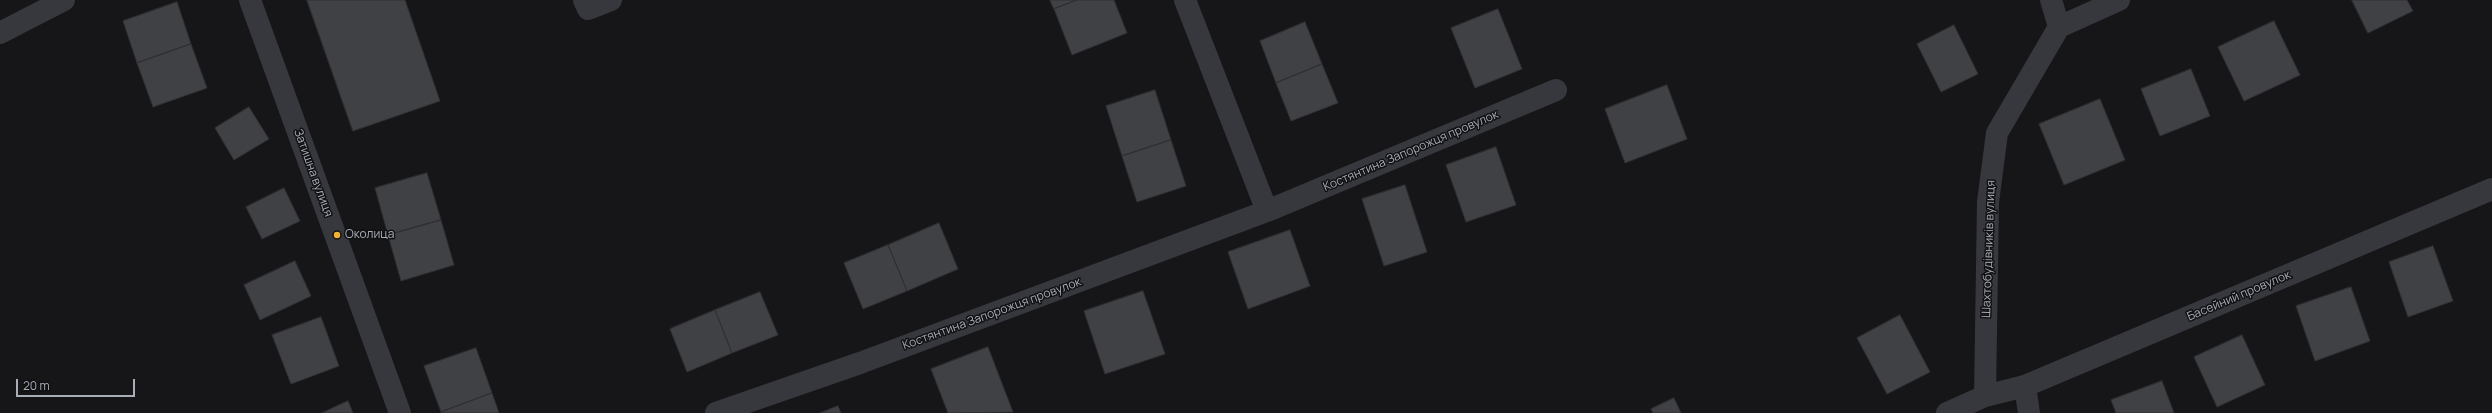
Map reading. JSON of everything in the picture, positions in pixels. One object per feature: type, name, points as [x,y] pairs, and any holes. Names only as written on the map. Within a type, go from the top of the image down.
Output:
[{"type":"street","points":[[0,33],[64,0]]},
{"type":"street","name":"Затишна вулиця","points":[[250,0],[400,413]]},
{"type":"street","points":[[584,0],[588,9],[611,0]]},
{"type":"street","points":[[1185,0],[1267,211]]},
{"type":"street","points":[[2051,0],[2059,27],[2118,0]]},
{"type":"street","name":"Шахтобудівників вулиця","points":[[1985,396],[1988,202],[1997,133],[2059,27]]},
{"type":"street","name":"Костянтина Запорожця провулок","points":[[716,413],[868,360],[1267,211],[1556,90]]},
{"type":"street","name":"Басейний провулок","points":[[1947,413],[1985,396],[2025,386],[2492,189]]},
{"type":"street","points":[[2025,386],[2029,413]]},
{"type":"building","points":[[307,0],[405,0],[440,101],[353,131]]},
{"type":"building","points":[[1050,0],[1077,0],[1054,9]]},
{"type":"building","points":[[1077,0],[1114,0],[1127,33],[1072,55],[1054,9]]},
{"type":"building","points":[[2352,0],[2407,0],[2413,11],[2368,33]]},
{"type":"building","points":[[177,2],[191,44],[137,63],[123,21]]},
{"type":"building","points":[[1498,9],[1522,69],[1475,88],[1451,28]]},
{"type":"building","points":[[2274,21],[2300,75],[2244,101],[2218,47]]},
{"type":"building","points":[[1305,22],[1322,64],[1276,83],[1260,41]]},
{"type":"building","points":[[1954,25],[1978,74],[1941,92],[1917,44]]},
{"type":"building","points":[[191,44],[207,88],[153,107],[137,63]]},
{"type":"building","points":[[1322,64],[1338,103],[1291,121],[1276,83]]},
{"type":"building","points":[[2191,69],[2210,116],[2160,136],[2141,89]]},
{"type":"building","points":[[1667,85],[1687,139],[1625,163],[1605,109]]},
{"type":"building","points":[[1155,90],[1171,140],[1122,156],[1106,106]]},
{"type":"building","points":[[2100,99],[2125,160],[2064,185],[2039,124]]},
{"type":"building","points":[[249,107],[269,139],[234,160],[215,128]]},
{"type":"building","points":[[1171,140],[1186,186],[1137,202],[1122,156]]},
{"type":"building","points":[[1496,147],[1516,205],[1466,222],[1446,165]]},
{"type":"building","points":[[427,173],[441,220],[388,235],[375,188]]},
{"type":"building","points":[[1405,185],[1427,252],[1384,266],[1362,199]]},
{"type":"building","points":[[284,188],[300,221],[262,239],[246,207]]},
{"type":"building","points":[[441,220],[454,265],[401,281],[388,235]]},
{"type":"building","points":[[939,223],[958,269],[907,291],[888,245]]},
{"type":"building","points":[[1290,230],[1310,286],[1248,309],[1228,252]]},
{"type":"building","points":[[888,245],[907,291],[863,309],[844,263]]},
{"type":"building","points":[[2433,246],[2453,301],[2408,317],[2389,262]]},
{"type":"building","points":[[295,261],[311,296],[260,320],[244,285]]},
{"type":"building","points":[[2351,287],[2370,341],[2315,361],[2296,306]]},
{"type":"building","points":[[1143,291],[1165,354],[1105,374],[1084,311]]},
{"type":"building","points":[[760,292],[778,335],[732,353],[715,310]]},
{"type":"building","points":[[715,310],[732,353],[687,372],[670,329]]},
{"type":"building","points":[[1900,315],[1930,372],[1887,394],[1857,338]]},
{"type":"building","points":[[321,317],[339,366],[291,384],[272,335]]},
{"type":"building","points":[[2242,335],[2265,385],[2217,407],[2194,357]]},
{"type":"building","points":[[988,347],[1013,412],[948,413],[931,369]]},
{"type":"building","points":[[476,348],[492,393],[441,412],[424,366]]},
{"type":"building","points":[[2162,381],[2174,413],[2116,413],[2111,400]]},
{"type":"building","points":[[492,393],[499,413],[441,413],[441,412]]},
{"type":"building","points":[[1674,398],[1681,413],[1653,413],[1651,409]]},
{"type":"building","points":[[348,401],[353,413],[322,413]]},
{"type":"building","points":[[838,406],[841,413],[820,413]]},
{"type":"place","name":"Околица","points":[[337,235]]}]
